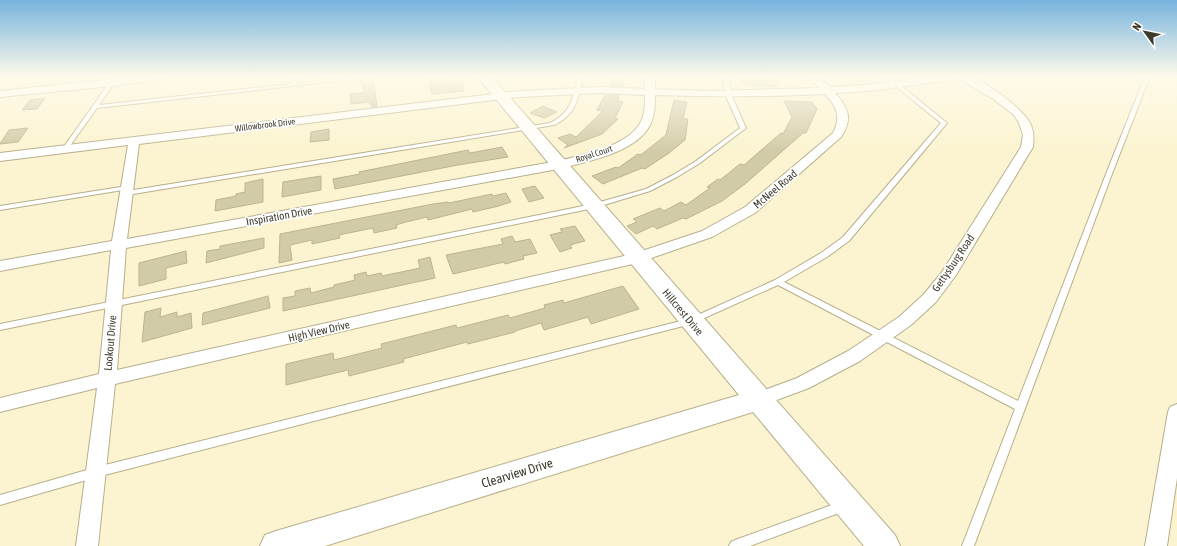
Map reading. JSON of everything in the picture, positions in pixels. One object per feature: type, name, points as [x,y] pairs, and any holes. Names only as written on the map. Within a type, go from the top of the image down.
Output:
[{"type":"street","name":"Willowbrook Drive","points":[[0,157],[462,101]]},
{"type":"street","name":"Hillcrest Drive","points":[[504,101],[884,546]]},
{"type":"street","name":"Royal Court","points":[[558,165],[607,151],[635,134],[646,122],[649,114],[649,101]]},
{"type":"street","name":"McNeel Road","points":[[637,258],[707,234],[750,210],[837,135],[844,123],[844,114],[836,101]]},
{"type":"street","name":"Gettysburg Road","points":[[758,400],[803,383],[854,356],[905,321],[930,298],[948,275],[1030,140],[1027,125],[1017,111],[1002,101]]},
{"type":"street","name":"Lookout Drive","points":[[88,546],[107,379],[119,245],[134,140]]},
{"type":"street","name":"Inspiration Drive","points":[[0,266],[558,165]]},
{"type":"street","name":"High View Drive","points":[[0,405],[107,379],[637,258]]},
{"type":"street","name":"Clearview Drive","points":[[276,546],[758,400]]},
{"type":"street","points":[[1156,546],[1177,412]]},
{"type":"lane","points":[[65,149],[99,101]]},
{"type":"lane","points":[[95,107],[147,101]]},
{"type":"lane","points":[[0,208],[127,191],[552,124],[564,119],[570,112],[574,101]]},
{"type":"lane","points":[[0,327],[594,206],[648,190],[698,162],[743,128],[731,101]]},
{"type":"lane","points":[[0,500],[96,472],[692,321],[778,282],[824,255],[846,239],[944,123],[917,101]]},
{"type":"lane","points":[[968,546],[1138,101]]},
{"type":"lane","points":[[778,282],[1020,407]]},
{"type":"lane","points":[[735,546],[848,504]]},
{"type":"building","points":[[29,101],[42,101],[37,109],[22,110]]},
{"type":"building","points":[[351,101],[376,101],[377,106],[372,107],[369,102],[351,104]]},
{"type":"building","points":[[602,101],[623,102],[615,118],[618,119],[602,134],[564,148],[568,145],[558,138],[570,134],[576,137],[603,111],[597,110]]},
{"type":"building","points":[[674,101],[687,102],[683,119],[688,119],[685,140],[669,153],[645,169],[642,168],[603,184],[592,176],[616,167],[618,168],[638,154],[641,155],[666,135]]},
{"type":"building","points":[[784,101],[812,102],[817,109],[806,133],[803,133],[745,184],[722,201],[686,219],[683,218],[657,229],[653,226],[636,234],[627,226],[637,222],[633,219],[660,208],[664,211],[681,202],[686,205],[710,188],[707,187],[718,179],[720,180],[740,164],[744,165],[781,133],[783,134],[792,117]]},
{"type":"building","points":[[543,106],[557,112],[544,118],[530,113]]},
{"type":"building","points":[[28,128],[18,142],[0,144],[9,130]]},
{"type":"building","points":[[329,129],[329,140],[310,142],[311,132]]},
{"type":"building","points":[[502,147],[508,157],[458,165],[335,189],[333,179],[360,174],[359,172],[468,150],[470,153]]},
{"type":"building","points":[[321,176],[321,190],[282,197],[283,182]]},
{"type":"building","points":[[263,179],[263,202],[215,211],[216,200],[236,196],[236,194],[245,192],[245,183]]},
{"type":"building","points":[[535,186],[544,198],[529,202],[522,189]]},
{"type":"building","points":[[506,193],[511,202],[499,206],[473,212],[472,209],[428,220],[427,217],[396,225],[397,228],[374,233],[373,228],[339,235],[340,238],[312,244],[312,240],[290,245],[292,260],[279,263],[280,234],[433,204],[449,203],[492,194],[493,196]]},
{"type":"building","points":[[575,226],[585,241],[570,245],[572,248],[560,252],[550,235],[562,232],[560,229]]},
{"type":"building","points":[[512,236],[515,242],[530,239],[537,253],[523,256],[524,259],[505,264],[504,262],[453,274],[446,255],[503,244],[501,239]]},
{"type":"building","points":[[264,238],[264,248],[206,263],[207,251],[220,249],[220,246]]},
{"type":"building","points":[[186,251],[187,263],[166,268],[166,279],[139,286],[139,263]]},
{"type":"building","points":[[430,257],[435,278],[283,311],[283,298],[295,296],[295,291],[310,288],[311,293],[334,287],[334,285],[355,280],[354,275],[366,272],[367,276],[381,273],[382,276],[420,268],[418,260]]},
{"type":"building","points":[[623,286],[639,309],[591,324],[588,317],[544,330],[541,323],[515,332],[468,344],[467,342],[403,359],[404,362],[349,376],[348,370],[286,385],[286,364],[333,353],[334,360],[382,348],[381,344],[456,325],[457,328],[508,315],[510,318],[545,308],[544,305],[563,300],[564,303]]},
{"type":"building","points":[[268,296],[270,308],[202,325],[203,313]]},
{"type":"building","points":[[161,308],[160,317],[177,312],[177,317],[191,313],[192,328],[142,342],[145,312]]}]
